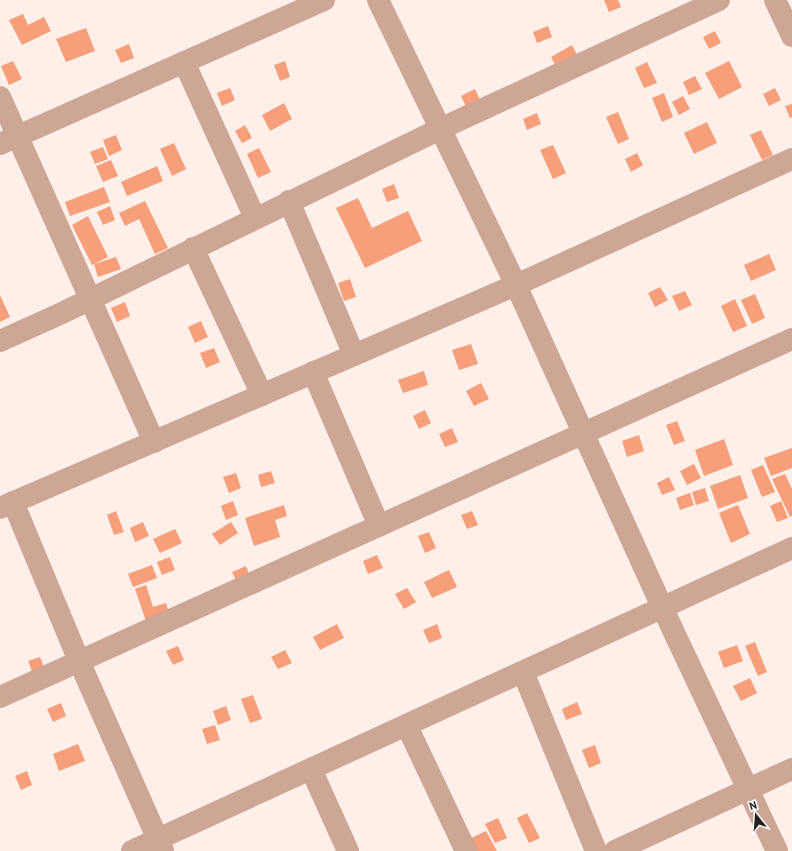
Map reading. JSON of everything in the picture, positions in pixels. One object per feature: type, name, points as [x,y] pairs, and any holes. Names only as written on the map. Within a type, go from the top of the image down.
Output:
[{"type":"street","points":[[8,140],[324,0]]},
{"type":"street","points":[[378,0],[516,285],[582,434],[777,851]]},
{"type":"street","points":[[0,341],[440,129],[718,0]]},
{"type":"street","points":[[775,0],[792,36]]},
{"type":"street","points":[[184,62],[255,218]]},
{"type":"street","points":[[0,97],[8,140],[89,299],[154,442]]},
{"type":"street","points":[[161,845],[79,661],[6,505],[516,285],[792,159]]},
{"type":"street","points":[[290,202],[354,355]]},
{"type":"street","points":[[193,248],[262,395]]},
{"type":"street","points":[[0,697],[792,339]]},
{"type":"street","points":[[313,372],[379,526]]},
{"type":"street","points":[[132,851],[161,845],[311,769],[663,609],[792,548]]},
{"type":"street","points":[[523,672],[596,851]]},
{"type":"street","points":[[407,726],[466,851]]},
{"type":"street","points":[[311,769],[348,851]]},
{"type":"street","points":[[615,851],[792,769]]},
{"type":"building","points":[[604,0],[618,0],[621,7],[609,12]]},
{"type":"building","points":[[23,14],[28,25],[44,17],[51,31],[22,45],[9,20]]},
{"type":"building","points":[[548,26],[552,37],[537,43],[533,32]]},
{"type":"building","points":[[86,28],[95,51],[66,62],[56,39]]},
{"type":"building","points":[[715,31],[721,43],[709,49],[703,37]]},
{"type":"building","points":[[129,44],[134,58],[121,63],[115,50]]},
{"type":"building","points":[[572,45],[578,57],[557,68],[551,57]]},
{"type":"building","points":[[13,61],[22,79],[9,85],[1,66]]},
{"type":"building","points":[[285,61],[290,77],[280,81],[274,65]]},
{"type":"building","points":[[729,61],[742,87],[719,99],[705,73]]},
{"type":"building","points":[[647,62],[657,83],[644,88],[635,68]]},
{"type":"building","points":[[695,76],[702,89],[689,95],[683,82]]},
{"type":"building","points":[[230,88],[235,100],[222,106],[217,93]]},
{"type":"building","points":[[775,88],[781,100],[769,106],[763,94]]},
{"type":"building","points":[[475,89],[481,102],[467,109],[461,96]]},
{"type":"building","points":[[664,93],[673,117],[662,122],[652,98]]},
{"type":"building","points":[[683,96],[690,109],[679,115],[672,102]]},
{"type":"building","points":[[284,103],[292,119],[270,131],[262,115]]},
{"type":"building","points":[[792,104],[792,117],[790,118],[785,106]]},
{"type":"building","points":[[618,112],[629,139],[618,144],[606,117]]},
{"type":"building","points":[[537,113],[541,124],[527,130],[523,119]]},
{"type":"building","points":[[707,122],[717,143],[694,154],[684,133]]},
{"type":"building","points":[[245,125],[252,138],[242,143],[235,131]]},
{"type":"building","points":[[761,130],[773,155],[762,160],[750,135]]},
{"type":"building","points":[[116,135],[122,150],[109,156],[103,140]]},
{"type":"building","points":[[174,143],[186,169],[172,176],[160,149]]},
{"type":"building","points":[[553,145],[566,173],[553,179],[540,150]]},
{"type":"building","points":[[103,147],[108,159],[95,164],[90,152]]},
{"type":"building","points":[[259,148],[271,172],[258,178],[247,154]]},
{"type":"building","points":[[637,153],[643,165],[631,172],[625,159]]},
{"type":"building","points":[[111,160],[118,176],[103,182],[96,166]]},
{"type":"building","points":[[157,166],[163,181],[127,196],[121,182]]},
{"type":"building","points":[[394,184],[399,198],[387,202],[382,189]]},
{"type":"building","points":[[104,187],[110,202],[70,216],[65,202]]},
{"type":"building","points":[[358,198],[372,228],[408,211],[422,241],[365,268],[336,208]]},
{"type":"building","points":[[145,201],[168,248],[155,254],[139,219],[125,226],[119,213]]},
{"type":"building","points":[[110,206],[115,220],[103,225],[97,212]]},
{"type":"building","points":[[88,216],[108,257],[92,265],[72,225]]},
{"type":"building","points":[[769,254],[776,270],[751,281],[744,265]]},
{"type":"building","points":[[116,257],[121,269],[98,277],[94,264]]},
{"type":"building","points":[[350,279],[356,297],[344,301],[338,283]]},
{"type":"building","points":[[660,287],[668,300],[655,307],[648,293]]},
{"type":"building","points":[[685,291],[692,305],[679,311],[672,296]]},
{"type":"building","points":[[755,294],[765,318],[752,324],[741,300]]},
{"type":"building","points":[[0,295],[10,317],[0,322]]},
{"type":"building","points":[[735,299],[747,326],[733,332],[721,306]]},
{"type":"building","points":[[125,302],[130,316],[117,322],[111,308]]},
{"type":"building","points":[[201,321],[208,337],[195,343],[188,327]]},
{"type":"building","points":[[471,344],[478,364],[459,370],[452,350]]},
{"type":"building","points":[[214,348],[220,362],[206,368],[200,353]]},
{"type":"building","points":[[424,371],[428,385],[403,393],[398,380]]},
{"type":"building","points":[[481,383],[489,399],[474,406],[466,391]]},
{"type":"building","points":[[425,410],[431,423],[419,429],[413,416]]},
{"type":"building","points":[[677,421],[685,441],[674,445],[666,425]]},
{"type":"building","points":[[452,428],[458,442],[445,447],[439,434]]},
{"type":"building","points":[[639,435],[644,451],[627,457],[622,441]]},
{"type":"building","points":[[724,439],[733,465],[704,476],[695,450]]},
{"type":"building","points":[[792,448],[792,468],[771,476],[764,458]]},
{"type":"building","points":[[694,464],[701,478],[687,485],[680,471]]},
{"type":"building","points":[[763,465],[775,492],[762,497],[751,470]]},
{"type":"building","points":[[271,471],[275,483],[261,487],[258,475]]},
{"type":"building","points":[[236,473],[241,488],[229,493],[223,477]]},
{"type":"building","points":[[785,474],[792,489],[792,516],[790,517],[772,479]]},
{"type":"building","points":[[740,475],[748,498],[718,509],[710,486]]},
{"type":"building","points":[[669,477],[675,490],[662,495],[657,483]]},
{"type":"building","points":[[705,488],[709,501],[696,505],[692,492]]},
{"type":"building","points":[[690,493],[694,505],[680,510],[676,498]]},
{"type":"building","points":[[233,501],[238,515],[226,520],[221,506]]},
{"type":"building","points":[[781,501],[788,518],[777,522],[770,506]]},
{"type":"building","points":[[284,505],[287,516],[275,520],[280,537],[254,546],[245,518]]},
{"type":"building","points":[[738,505],[750,534],[731,543],[719,513]]},
{"type":"building","points":[[116,511],[124,532],[114,535],[107,515]]},
{"type":"building","points":[[472,511],[478,525],[467,529],[461,515]]},
{"type":"building","points":[[143,522],[149,536],[135,542],[130,528]]},
{"type":"building","points":[[231,522],[238,533],[220,545],[212,534]]},
{"type":"building","points":[[175,529],[182,543],[160,553],[153,539]]},
{"type":"building","points":[[429,532],[436,548],[425,553],[418,536]]},
{"type":"building","points":[[377,555],[383,568],[368,574],[363,561]]},
{"type":"building","points":[[170,557],[175,570],[162,575],[157,562]]},
{"type":"building","points":[[152,565],[157,578],[133,587],[128,574]]},
{"type":"building","points":[[246,566],[251,579],[238,585],[232,572]]},
{"type":"building","points":[[449,570],[457,587],[432,598],[424,582]]},
{"type":"building","points":[[146,585],[153,607],[166,603],[170,617],[147,624],[135,589]]},
{"type":"building","points":[[407,588],[416,602],[404,609],[395,594]]},
{"type":"building","points":[[337,624],[344,638],[320,650],[313,637]]},
{"type":"building","points":[[437,624],[442,638],[429,643],[423,630]]},
{"type":"building","points":[[755,642],[767,672],[758,676],[745,646]]},
{"type":"building","points":[[737,645],[743,661],[724,668],[718,652]]},
{"type":"building","points":[[178,646],[184,660],[173,665],[166,651]]},
{"type":"building","points":[[285,650],[292,663],[278,669],[271,657]]},
{"type":"building","points":[[40,657],[47,675],[35,679],[28,661]]},
{"type":"building","points":[[750,678],[757,693],[741,701],[733,686]]},
{"type":"building","points":[[253,695],[262,719],[250,723],[241,699]]},
{"type":"building","points":[[577,702],[582,714],[566,720],[562,709]]},
{"type":"building","points":[[61,703],[66,716],[53,722],[47,709]]},
{"type":"building","points":[[226,706],[231,720],[218,725],[213,711]]},
{"type":"building","points":[[215,725],[220,740],[207,744],[202,729]]},
{"type":"building","points":[[78,744],[85,761],[59,771],[53,754]]},
{"type":"building","points":[[595,745],[601,763],[589,768],[582,750]]},
{"type":"building","points":[[27,771],[32,785],[21,790],[15,776]]},
{"type":"building","points":[[527,813],[540,838],[529,843],[517,818]]},
{"type":"building","points":[[498,818],[507,838],[495,843],[485,824]]},
{"type":"building","points":[[486,831],[497,851],[465,851],[461,843]]}]
